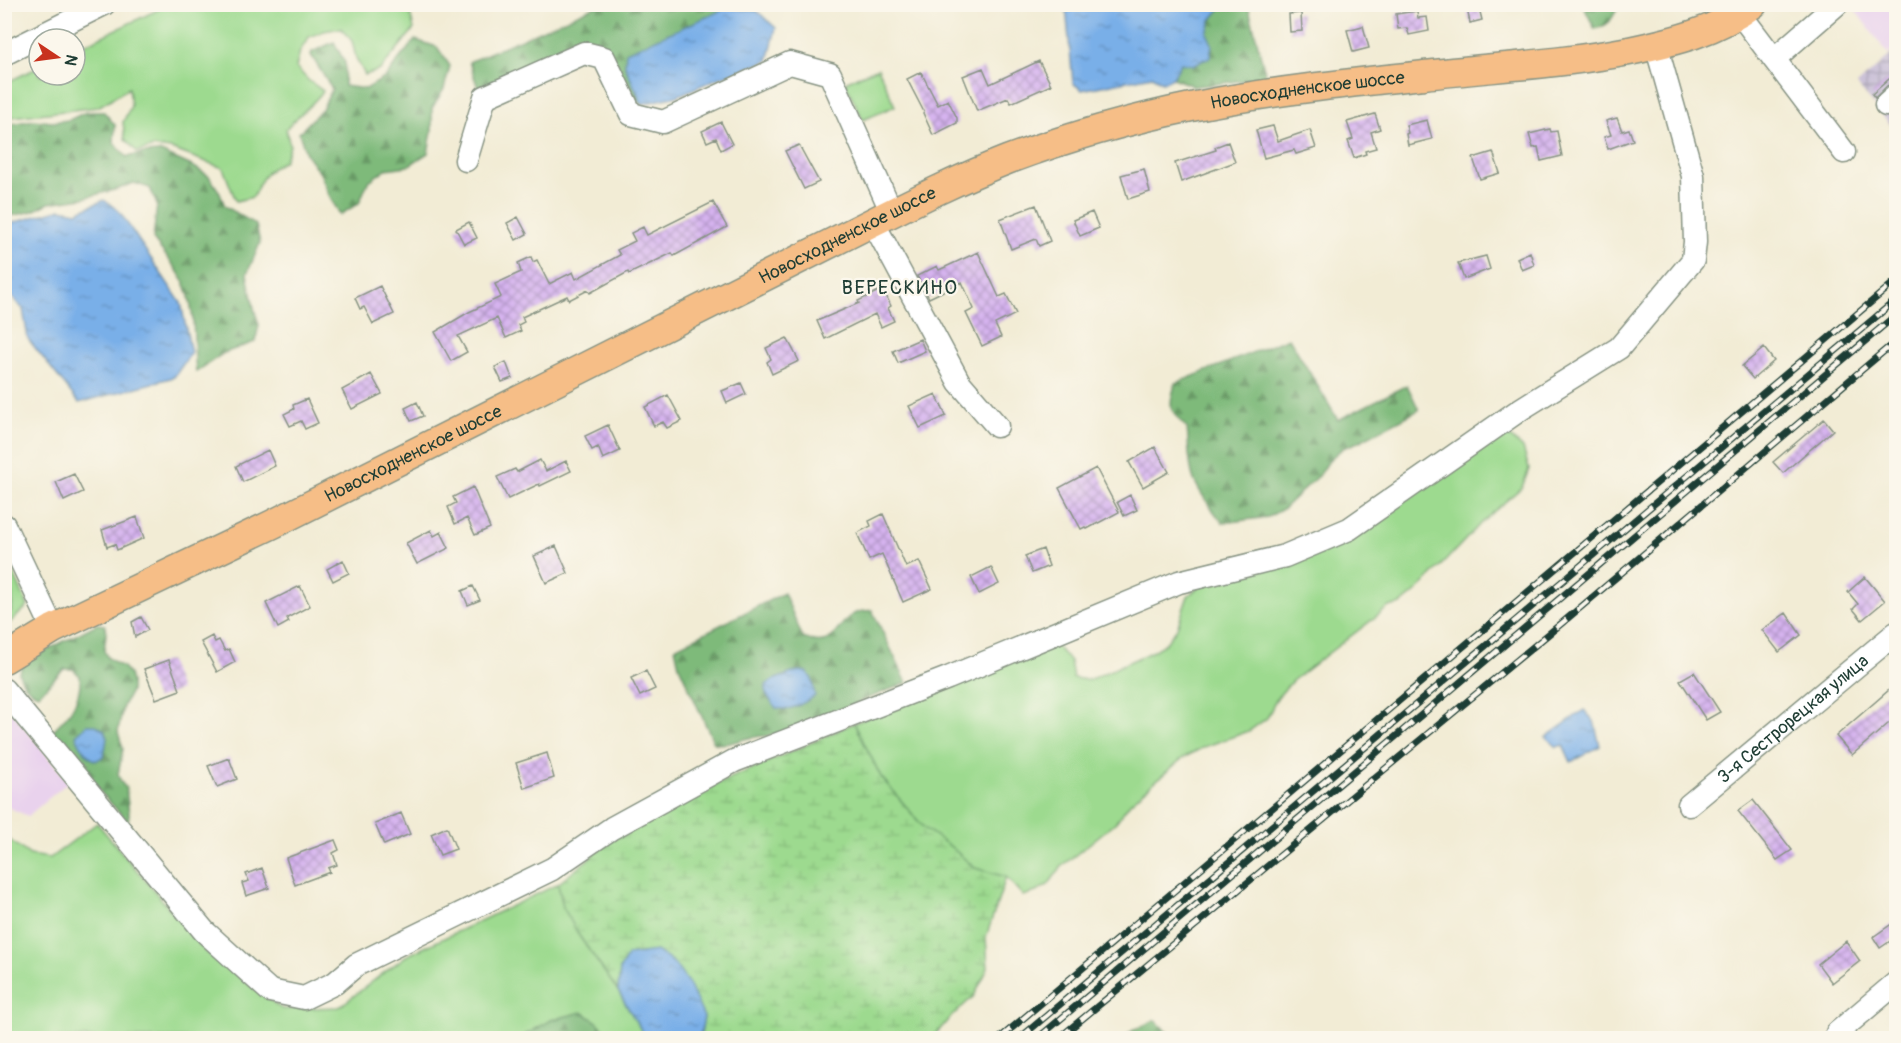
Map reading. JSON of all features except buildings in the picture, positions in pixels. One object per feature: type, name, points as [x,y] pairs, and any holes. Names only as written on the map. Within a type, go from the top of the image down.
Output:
[{"type":"main road","name":"Новосходненское шоссе","points":[[4,659],[53,629],[293,515],[883,217],[955,182],[1015,157],[1124,122],[1187,108],[1424,75],[1559,62],[1656,45],[1698,32],[1747,9]]},
{"type":"street","points":[[4,54],[104,4]]},
{"type":"street","points":[[1774,59],[1837,4]]},
{"type":"street","points":[[1747,9],[1774,59],[1844,152]]},
{"type":"street","points":[[4,690],[204,931],[270,991],[304,998],[335,983],[357,965],[552,869],[612,828],[734,761],[948,678],[1179,582],[1286,556],[1349,529],[1521,409],[1618,348],[1693,260],[1695,242],[1693,176],[1656,45]]},
{"type":"street","points":[[466,159],[485,98],[584,53],[604,58],[631,114],[663,122],[790,63],[830,74],[883,217],[959,382],[997,426]]},
{"type":"street","points":[[4,525],[53,629]]},
{"type":"street","name":"3-я Сестрорецкая улица","points":[[1689,805],[1896,633]]},
{"type":"street","points":[[1837,1033],[1896,983]]},
{"type":"shaded area","points":[[1851,5],[1896,5],[1896,46],[1888,54]]},
{"type":"shaded area","points":[[1896,50],[1896,131],[1857,85]]},
{"type":"shaded area","points":[[4,703],[68,782],[28,816],[5,806]]},
{"type":"green space","points":[[170,4],[403,5],[410,13],[414,29],[380,70],[365,75],[356,58],[352,41],[341,28],[309,37],[300,51],[296,67],[323,91],[286,129],[290,146],[284,161],[265,175],[253,197],[236,201],[223,168],[171,149],[154,147],[137,152],[125,139],[123,122],[131,106],[129,88],[98,107],[5,118],[5,83],[27,73],[27,87],[87,87],[87,43]]},
{"type":"green space","points":[[598,5],[757,5],[757,11],[727,8],[625,66],[642,104],[626,93],[616,61],[600,45],[577,45],[478,88],[469,62]]},
{"type":"green space","points":[[1220,5],[1248,5],[1266,77],[1193,86],[1173,78],[1181,63],[1207,34],[1211,20],[1220,9]]},
{"type":"green space","points":[[1583,5],[1620,5],[1611,20],[1595,29]]},
{"type":"green space","points":[[415,40],[437,47],[450,66],[444,89],[432,108],[432,131],[428,153],[408,166],[386,169],[368,182],[359,203],[340,215],[320,173],[306,154],[299,133],[322,109],[332,89],[311,55],[312,52],[334,42],[345,63],[344,86],[366,89],[386,77]]},
{"type":"green space","points":[[878,68],[895,106],[863,120],[845,82]]},
{"type":"green space","points":[[86,112],[104,112],[115,125],[114,143],[127,157],[161,152],[209,176],[225,206],[256,225],[260,243],[247,274],[259,325],[255,342],[224,353],[196,372],[191,303],[184,282],[153,239],[157,205],[150,188],[134,183],[83,198],[49,203],[33,211],[5,216],[5,125],[34,120],[52,122],[69,120]]},
{"type":"green space","points":[[1289,338],[1338,420],[1407,385],[1419,410],[1343,448],[1330,459],[1321,473],[1283,509],[1268,517],[1223,523],[1207,503],[1194,480],[1187,428],[1174,413],[1171,403],[1176,383]]},
{"type":"green space","points":[[1492,437],[1510,437],[1523,448],[1529,469],[1522,487],[1482,522],[1417,591],[1401,604],[1389,607],[1292,681],[1277,698],[1267,718],[1249,731],[1204,747],[1183,758],[1130,803],[1116,822],[1062,866],[1048,885],[1036,892],[1023,896],[1006,877],[975,869],[951,847],[924,828],[881,777],[854,723],[1055,645],[1070,661],[1073,678],[1089,680],[1166,643],[1177,628],[1188,596],[1201,585],[1266,569]]},
{"type":"green space","points":[[4,551],[28,606],[5,627],[4,627]]},
{"type":"green space","points":[[5,576],[12,593],[13,604],[5,620]]},
{"type":"green space","points":[[784,593],[803,638],[815,641],[830,638],[850,616],[872,610],[907,683],[773,735],[719,744],[714,743],[679,666],[675,648]],"holes":[[[798,671],[800,705],[784,710],[773,680]]]},
{"type":"green space","points":[[97,624],[105,625],[104,651],[108,658],[123,667],[129,674],[131,682],[131,691],[123,706],[118,732],[123,749],[118,774],[126,788],[128,822],[51,738],[54,729],[74,704],[80,676],[73,669],[64,669],[39,694],[26,686],[19,673],[30,659]]},
{"type":"green space","points":[[854,723],[881,777],[924,828],[975,868],[1006,877],[986,937],[988,968],[974,996],[932,1038],[700,1038],[704,1017],[620,969],[618,991],[580,937],[563,907],[558,884],[626,828],[670,804]]},
{"type":"green space","points":[[97,823],[206,952],[282,1009],[339,1007],[406,956],[558,884],[564,907],[580,937],[618,991],[646,1038],[5,1038],[4,836],[30,855],[50,858]]},
{"type":"green space","points":[[582,1012],[596,1021],[614,1038],[520,1038],[551,1020]]},
{"type":"green space","points":[[1155,1020],[1173,1038],[1124,1038],[1132,1031]]},
{"type":"water","points":[[1220,4],[1220,9],[1211,20],[1207,33],[1212,44],[1210,57],[1193,65],[1181,63],[1173,78],[1163,83],[1152,76],[1082,90],[1073,83],[1066,7],[1071,5]]},
{"type":"water","points":[[727,8],[757,11],[776,28],[768,61],[716,79],[677,96],[642,104],[625,66],[626,52]]},
{"type":"water","points":[[104,200],[119,211],[181,303],[191,353],[174,377],[79,403],[28,339],[23,309],[5,290],[5,225],[61,209],[77,212]]},
{"type":"water","points":[[798,671],[807,672],[812,679],[815,696],[792,708],[776,708],[766,694],[766,685]]},
{"type":"water","points":[[1584,710],[1594,721],[1600,746],[1571,762],[1563,745],[1557,747],[1546,737]]},
{"type":"water","points":[[87,725],[96,725],[104,730],[107,738],[104,756],[96,761],[84,750],[76,735]]},
{"type":"water","points":[[656,951],[673,962],[689,984],[704,1017],[700,1038],[646,1038],[618,991],[620,969],[628,955]]},
{"type":"railway","points":[[1000,1038],[1896,281]]},
{"type":"railway","points":[[1020,1038],[1896,300]]},
{"type":"railway","points":[[1038,1038],[1896,315]]},
{"type":"railway","points":[[1059,1038],[1562,623],[1896,341]]},
{"type":"district","name":"ВЕРЕСКИНО","points":[[900,287]]}]
